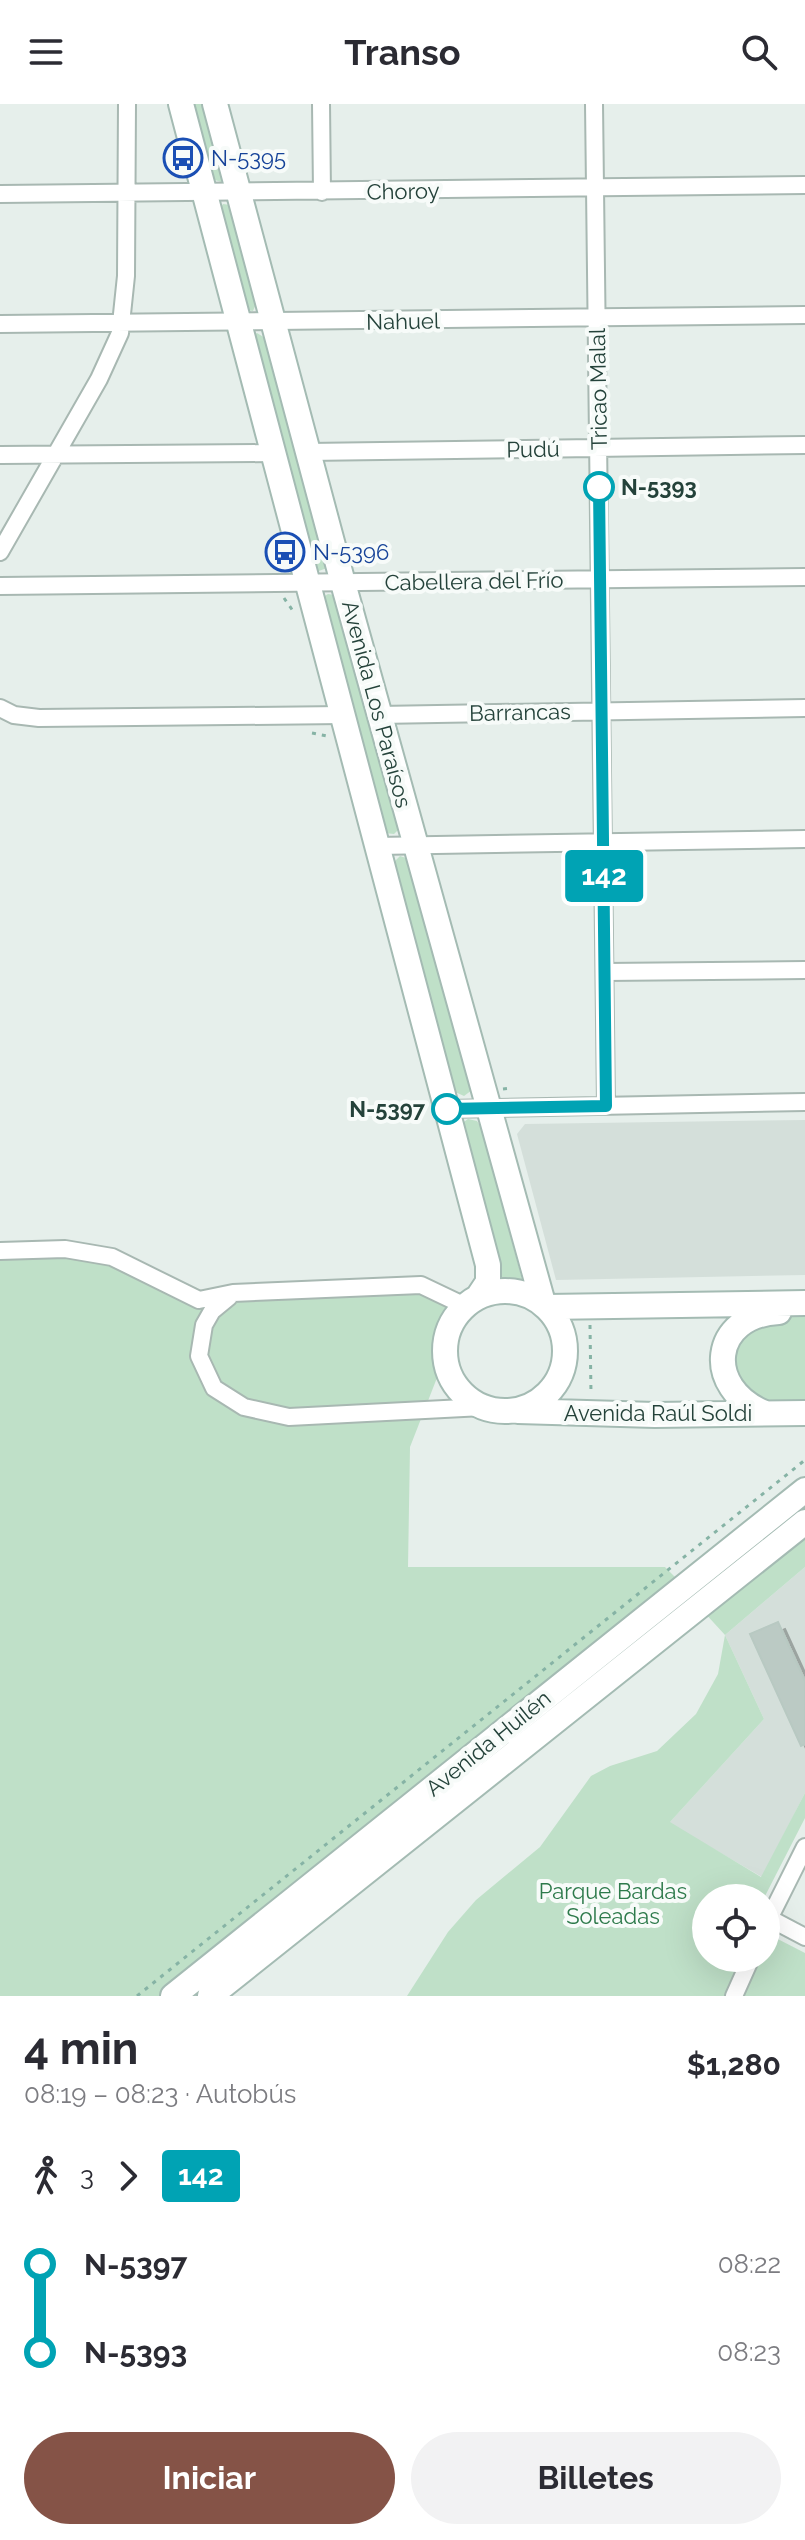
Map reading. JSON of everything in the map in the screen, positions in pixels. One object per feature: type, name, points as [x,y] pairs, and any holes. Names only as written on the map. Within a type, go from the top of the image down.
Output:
[{"type":"main road","name":"Avenida Los Paraísos","points":[[181,104],[489,1269],[486,1286],[447,1334],[446,1363],[459,1389],[483,1407]]},
{"type":"main road","name":"Avenida Los Paraísos","points":[[215,104],[487,1108],[545,1305],[564,1337],[565,1355],[561,1373],[546,1395],[512,1410]]},
{"type":"main road","points":[[472,1302],[513,1291],[545,1305],[805,1303]]},
{"type":"main road","points":[[768,1414],[741,1400],[730,1388],[723,1369],[726,1345],[736,1329],[752,1318],[805,1309]]},
{"type":"main road","points":[[483,1407],[512,1410]]},
{"type":"main road","name":"Avenida Raúl Soldi","points":[[512,1410],[655,1415],[805,1413]]},
{"type":"main road","name":"Avenida Huilén","points":[[173,1996],[805,1490]]},
{"type":"main road","name":"Avenida Huilén","points":[[210,1996],[805,1522]]},
{"type":"street","points":[[0,552],[111,356],[122,323],[127,104]]},
{"type":"street","points":[[321,104],[322,192]]},
{"type":"street","name":"Tricao Malal","points":[[594,104],[606,1106]]},
{"type":"street","name":"Choroy","points":[[0,194],[805,185]]},
{"type":"street","name":"Nahuel","points":[[0,324],[805,315]]},
{"type":"street","name":"Pudú","points":[[308,452],[805,445]]},
{"type":"street","points":[[0,455],[273,453]]},
{"type":"street","name":"Cabellera del Frío","points":[[0,586],[805,577]]},
{"type":"street","points":[[0,708],[14,715],[39,718],[343,715]]},
{"type":"street","name":"Barrancas","points":[[379,715],[805,708]]},
{"type":"street","points":[[377,846],[805,839]]},
{"type":"street","points":[[605,972],[805,970]]},
{"type":"street","points":[[447,1109],[805,1102]]},
{"type":"street","points":[[0,1251],[90,1252],[129,1264],[171,1289],[199,1300],[233,1293],[421,1285],[472,1302]]},
{"type":"street","points":[[233,1293],[212,1311],[204,1325],[199,1356],[214,1388],[244,1407],[264,1414],[289,1417],[483,1407]]},
{"type":"street","points":[[780,1896],[805,1847]]},
{"type":"street","points":[[780,1927],[805,1937]]},
{"type":"street","points":[[734,1996],[745,1972]]},
{"type":"path","points":[[590,1319],[591,1403]]},
{"type":"path","points":[[137,1996],[805,1460]]},
{"type":"shaded area","points":[[805,1120],[805,1275],[556,1280],[517,1134],[525,1124]]},
{"type":"shaded area","points":[[805,1567],[805,1793],[762,1877],[669,1823],[764,1719],[725,1635]]},
{"type":"green space","points":[[193,104],[205,104],[221,182],[212,179]]},
{"type":"green space","points":[[223,204],[230,205],[256,304],[253,311],[247,310],[220,209]]},
{"type":"green space","points":[[257,333],[265,338],[327,559],[327,568],[316,572],[254,335]]},
{"type":"green space","points":[[334,595],[400,828],[394,834],[385,833],[323,597]]},
{"type":"green space","points":[[400,856],[409,859],[472,1090],[464,1096],[453,1091],[393,863]]},
{"type":"green space","points":[[468,1119],[477,1121],[481,1127],[522,1279],[520,1284],[496,1285],[461,1124]]},
{"type":"green space","points":[[0,1251],[90,1252],[185,1295],[421,1285],[465,1306],[410,1447],[408,1567],[665,1567],[679,1581],[162,1996],[0,1996]]},
{"type":"green space","points":[[805,1315],[805,1403],[761,1405],[740,1395],[730,1343],[773,1317]]},
{"type":"green space","points":[[805,1530],[805,1567],[725,1635],[703,1611]]},
{"type":"green space","name":"Parque Bardas Soleadas","points":[[725,1635],[764,1719],[670,1822],[761,1877],[805,1793],[805,1818],[771,1884],[692,1884],[692,1972],[780,1972],[780,1940],[805,1953],[805,1996],[407,1996],[448,1932],[476,1900],[540,1847],[591,1776],[610,1766],[657,1751],[696,1714],[718,1674]]},
{"type":"building","points":[[778,1622],[805,1681],[805,1744],[801,1746],[750,1634]]},
{"type":"bus line","name":"142","points":[[447,1109],[606,1106],[599,487]]},
{"type":"place","name":"N-5395","points":[[183,158]]},
{"type":"place","name":"N-5393","points":[[599,487]]},
{"type":"place","name":"N-5396","points":[[285,552]]},
{"type":"place","name":"N-5397","points":[[447,1109]]}]
